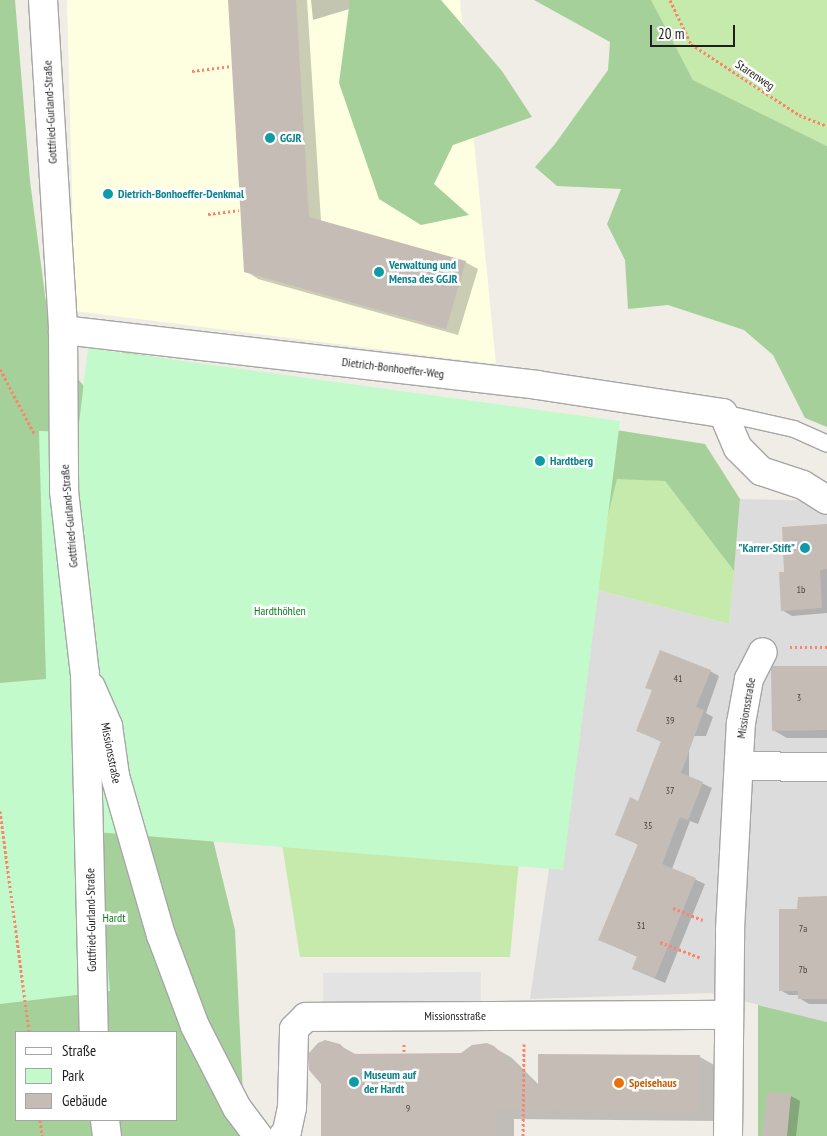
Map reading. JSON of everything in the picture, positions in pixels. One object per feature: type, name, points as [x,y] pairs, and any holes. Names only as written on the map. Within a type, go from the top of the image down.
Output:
[{"type":"street","name":"Gottfried-Gurland-Straße","points":[[43,0],[63,330],[64,491],[85,674],[94,1031]]},
{"type":"street","name":"Dietrich-Bonhoeffer-Weg","points":[[63,330],[537,385],[722,413]]},
{"type":"street","points":[[722,413],[738,448],[762,471],[803,485],[827,500]]},
{"type":"street","name":"Missionsstraße","points":[[728,1136],[730,969],[741,723],[749,679],[763,652]]},
{"type":"street","name":"Missionsstraße","points":[[85,674],[108,726],[115,776],[162,935],[195,1026],[238,1108],[258,1136]]},
{"type":"street","points":[[738,766],[827,767]]},
{"type":"street","name":"Missionsstraße","points":[[283,1136],[287,1131],[292,1108],[294,1029],[306,1017],[729,1015]]},
{"type":"street","points":[[104,1121],[107,1136]]},
{"type":"lane","name":"Dietrich-Bonhoeffer-Weg","points":[[722,413],[794,428],[827,444]]},
{"type":"path","name":"Starenweg","points":[[670,0],[691,44],[799,115],[827,126]]},
{"type":"path","points":[[192,71],[232,66]]},
{"type":"path","points":[[208,214],[239,210]]},
{"type":"path","points":[[0,369],[37,439]]},
{"type":"path","points":[[793,647],[827,647]]},
{"type":"path","points":[[0,811],[29,1031]]},
{"type":"path","points":[[660,942],[730,969]]},
{"type":"path","points":[[523,1136],[524,1038]]},
{"type":"path","points":[[404,1043],[404,1054]]},
{"type":"path","points":[[40,1121],[42,1136]]},
{"type":"shaded area","points":[[67,0],[460,0],[496,364],[75,311]]},
{"type":"shaded area","points":[[311,0],[379,0],[313,20]]},
{"type":"shaded area","points":[[740,499],[827,501],[827,1022],[711,993],[530,999],[590,588],[729,624]]},
{"type":"shaded area","points":[[481,972],[481,1008],[323,1009],[323,973]]},
{"type":"green space","name":"Hardt","points":[[0,0],[15,0],[30,181],[52,348],[109,416],[122,352],[705,444],[740,499],[734,571],[665,481],[617,479],[590,588],[119,454],[235,930],[245,1136],[0,1136]]},
{"type":"green space","points":[[350,0],[441,0],[502,71],[532,117],[453,145],[434,184],[469,215],[421,225],[379,199],[339,83]]},
{"type":"green space","points":[[534,0],[651,0],[693,80],[827,146],[827,427],[805,418],[773,355],[744,330],[668,305],[628,309],[625,260],[607,224],[621,189],[557,186],[535,167],[555,144],[608,70],[610,42]]},
{"type":"green space","points":[[650,0],[827,0],[827,146],[693,80]]},
{"type":"green space","name":"Hardthöhlen","points":[[88,348],[620,421],[563,870],[96,832],[110,991],[0,1004],[0,683],[46,679],[39,431],[78,432]]},
{"type":"green space","points":[[617,478],[665,481],[734,571],[729,624],[590,588]]},
{"type":"green space","points":[[225,486],[537,667],[510,957],[300,957]]},
{"type":"green space","points":[[758,1005],[827,1022],[827,1136],[758,1136]]},
{"type":"building","name":"GGJR","points":[[228,0],[296,0],[309,217],[466,261],[446,329],[244,272]]},
{"type":"building","points":[[827,524],[827,569],[820,570],[822,608],[781,611],[779,572],[784,572],[782,527]]},
{"type":"building","points":[[660,650],[711,670],[696,707],[704,710],[681,773],[703,782],[688,820],[680,817],[662,864],[696,878],[655,978],[632,969],[637,956],[598,940],[638,844],[615,835],[630,797],[638,801],[661,741],[636,731],[652,690],[645,688]]},
{"type":"building","points":[[773,666],[827,666],[827,730],[772,731],[771,670]]},
{"type":"building","points":[[827,896],[827,999],[798,999],[798,991],[779,991],[779,909],[797,909],[798,897]]},
{"type":"building","points":[[325,1040],[340,1044],[350,1054],[461,1053],[472,1045],[487,1043],[494,1046],[538,1089],[538,1054],[700,1055],[700,1112],[496,1110],[496,1136],[321,1136],[321,1084],[309,1070],[309,1053],[318,1043]]},
{"type":"building","points":[[767,1092],[791,1094],[787,1136],[762,1136]]},
{"type":"place","name":"GGJR","points":[[270,138]]},
{"type":"place","name":"Dietrich-Bonhoeffer-Denkmal","points":[[108,194]]},
{"type":"place","name":"Verwaltung und Mensa des GGJR","points":[[379,272]]},
{"type":"place","name":"Hardtberg","points":[[540,461]]},
{"type":"place","name":"\"Karrer-Stift\"","points":[[805,548]]},
{"type":"place","name":"Museum auf der Hardt","points":[[354,1082]]},
{"type":"place","name":"Speisehaus","points":[[619,1083]]}]
